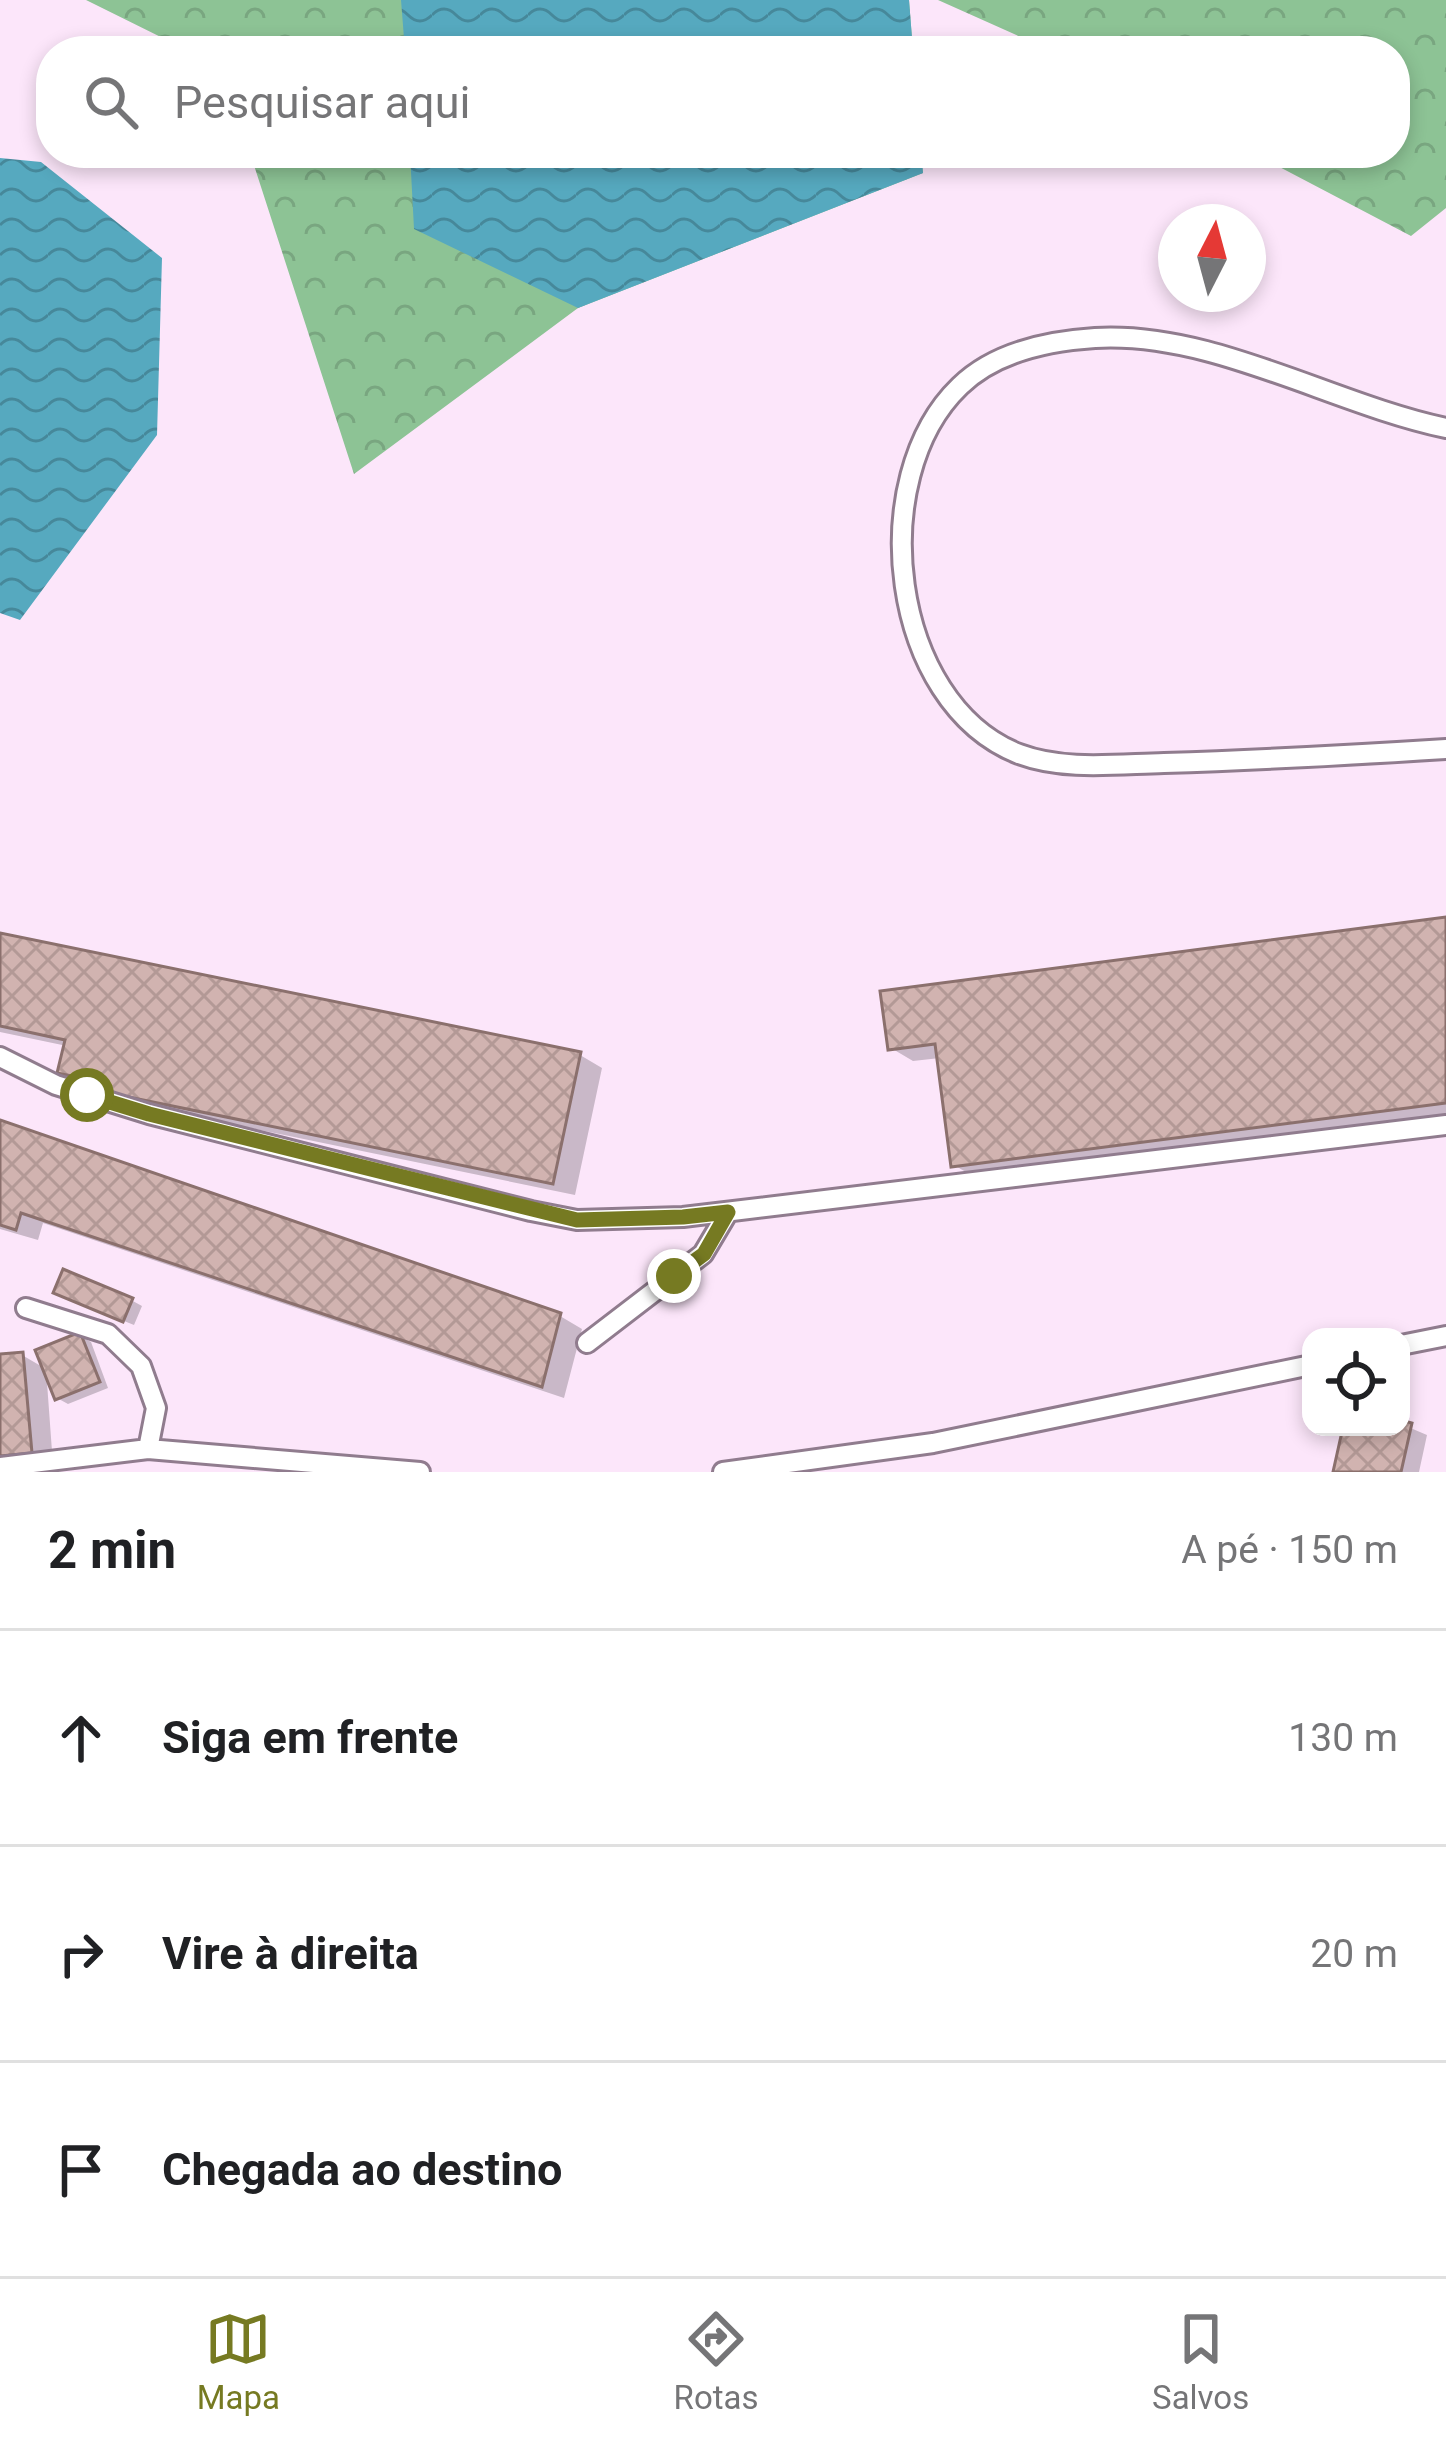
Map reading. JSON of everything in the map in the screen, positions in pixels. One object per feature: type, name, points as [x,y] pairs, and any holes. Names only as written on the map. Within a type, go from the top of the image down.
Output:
[{"type":"lane","points":[[1446,428],[1151,340],[1096,338],[1041,344],[997,360],[960,386],[925,433],[902,518],[904,586],[923,660],[943,694],[973,726],[1019,754],[1075,765],[1294,759],[1446,748]]},
{"type":"lane","points":[[0,1058],[56,1085],[149,1114],[577,1220],[728,1212],[1446,1125]]},
{"type":"lane","points":[[587,1343],[704,1254],[728,1212]]},
{"type":"lane","points":[[26,1308],[108,1334],[141,1366],[156,1408],[148,1449]]},
{"type":"lane","points":[[1410,1344],[1446,1336]]},
{"type":"lane","points":[[723,1472],[933,1443],[1302,1367]]},
{"type":"lane","points":[[0,1467],[148,1449],[420,1472]]},
{"type":"green space","points":[[86,0],[909,0],[912,36],[159,36]]},
{"type":"green space","points":[[938,0],[1446,0],[1446,208],[1411,236],[1282,168],[1410,168],[1410,36],[1018,36]]},
{"type":"green space","points":[[255,168],[922,168],[923,173],[578,308],[354,474]]},
{"type":"water","points":[[401,0],[909,0],[912,36],[404,36]]},
{"type":"water","points":[[0,158],[36,162],[36,168],[49,168],[162,258],[157,435],[20,620],[0,613]]},
{"type":"water","points":[[411,168],[922,168],[923,173],[578,308],[414,229]]},
{"type":"building","points":[[1446,917],[1446,1103],[951,1167],[935,1044],[888,1050],[880,991]]},
{"type":"building","points":[[0,933],[581,1052],[553,1184],[104,1092],[106,1083],[57,1073],[65,1040],[0,1026]]},
{"type":"building","points":[[0,1120],[561,1313],[542,1387],[21,1213],[16,1230],[0,1225]]},
{"type":"building","points":[[63,1269],[133,1298],[123,1322],[53,1293]]},
{"type":"building","points":[[80,1332],[100,1382],[55,1400],[35,1350]]},
{"type":"building","points":[[23,1352],[32,1453],[0,1456],[0,1354]]},
{"type":"building","points":[[1341,1436],[1409,1436],[1401,1472],[1333,1472]]},
{"type":"route","points":[[87,1095],[577,1220],[728,1212],[704,1254],[674,1276]]}]
